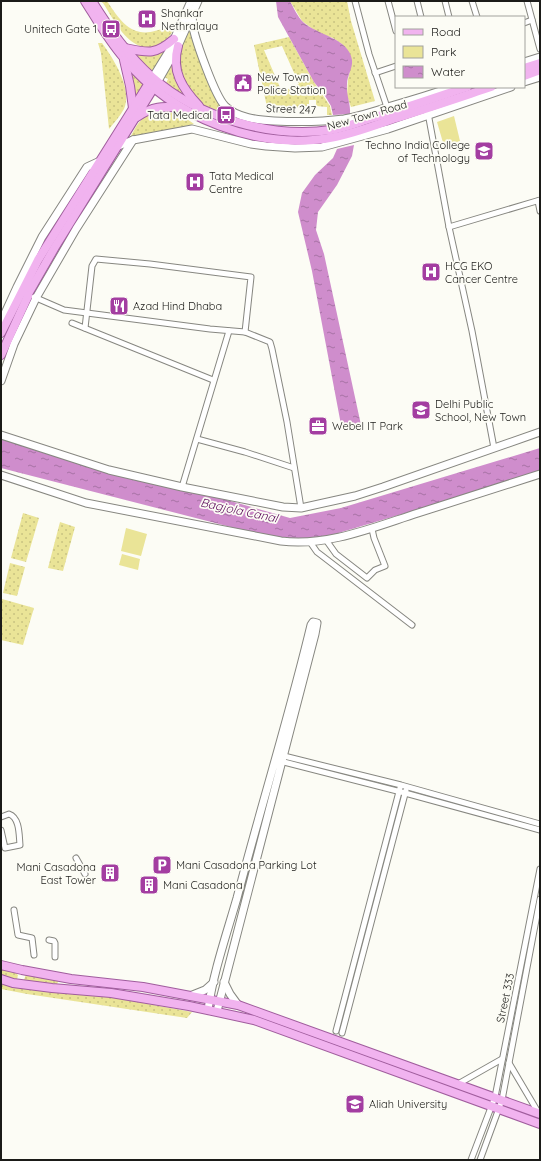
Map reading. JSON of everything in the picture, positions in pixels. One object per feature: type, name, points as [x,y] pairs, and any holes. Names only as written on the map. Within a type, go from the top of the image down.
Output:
[{"type":"main road","name":"New Town Road","points":[[85,1],[124,58],[184,109],[234,130],[252,135],[272,139],[314,140],[346,134],[428,112],[488,88]]},
{"type":"main road","points":[[92,1],[125,48],[153,82],[202,109],[232,121],[260,128],[306,131],[338,128],[388,110],[464,88]]},
{"type":"main road","points":[[125,48],[150,52],[176,43],[175,58],[179,77],[183,87],[202,109]]},
{"type":"main road","points":[[124,58],[133,108]]},
{"type":"main road","points":[[525,68],[540,62]]},
{"type":"main road","points":[[525,76],[540,70]]},
{"type":"main road","points":[[1,333],[28,295],[38,260],[133,108],[153,82]]},
{"type":"main road","points":[[1,355],[28,295],[55,247],[134,119],[153,82]]},
{"type":"main road","points":[[134,119],[157,107],[168,106],[184,109]]},
{"type":"main road","points":[[1,965],[71,978],[143,987],[238,1005],[539,1113]]},
{"type":"main road","points":[[1,979],[14,983],[44,987],[111,993],[217,1011],[254,1020],[540,1124]]},
{"type":"street","points":[[176,43],[191,1]]},
{"type":"street","points":[[153,82],[192,15],[198,1]]},
{"type":"street","points":[[355,1],[375,73],[388,110]]},
{"type":"street","points":[[388,1],[395,27]]},
{"type":"street","points":[[417,1],[421,16]]},
{"type":"street","points":[[445,1],[450,16]]},
{"type":"street","points":[[472,1],[477,16]]},
{"type":"street","points":[[527,1],[540,49]]},
{"type":"street","name":"Street 247","points":[[192,15],[193,28],[217,95],[225,106],[233,112],[241,115],[263,120],[314,122],[350,118],[388,110],[449,88]]},
{"type":"street","points":[[525,23],[532,20]]},
{"type":"street","points":[[525,62],[540,57]]},
{"type":"street","points":[[375,73],[395,66]]},
{"type":"street","points":[[525,82],[540,77]]},
{"type":"street","points":[[116,147],[133,140],[192,129],[251,144],[283,148],[322,147],[348,141],[428,112],[508,88]]},
{"type":"street","points":[[428,112],[449,227],[472,331],[494,448]]},
{"type":"street","points":[[232,121],[241,115]]},
{"type":"street","points":[[306,131],[314,122]]},
{"type":"street","points":[[1,380],[14,344],[28,295],[76,229],[133,140]]},
{"type":"street","points":[[1,322],[42,237],[88,167],[100,161]]},
{"type":"street","points":[[449,227],[539,201],[540,211]]},
{"type":"street","points":[[85,328],[92,266],[96,259],[251,276],[245,332]]},
{"type":"street","points":[[28,295],[64,310],[229,332],[245,332],[270,342],[287,426],[301,508]]},
{"type":"street","points":[[72,323],[213,380]]},
{"type":"street","points":[[182,487],[213,380],[229,332]]},
{"type":"street","points":[[1,435],[109,470],[182,487],[284,507],[301,508],[383,488],[454,464],[540,432]]},
{"type":"street","points":[[197,439],[245,452],[294,468]]},
{"type":"street","points":[[1,475],[86,503],[297,543],[326,540],[372,529],[540,474]]},
{"type":"street","points":[[326,540],[336,554],[367,578],[375,570],[385,566],[372,529]]},
{"type":"street","points":[[310,542],[317,552],[412,625]]},
{"type":"street","points":[[208,1010],[254,832],[280,758],[294,714],[316,630],[317,623],[315,622],[311,625],[280,758],[278,776],[217,1011]]},
{"type":"street","points":[[280,758],[401,785],[404,790],[540,830]]},
{"type":"street","points":[[280,758],[540,824]]},
{"type":"street","points":[[336,1031],[404,790]]},
{"type":"street","points":[[342,1033],[404,790]]},
{"type":"street","points":[[1,817],[9,814],[15,819],[17,822],[20,845],[5,848],[1,830]]},
{"type":"street","points":[[76,858],[85,874]]},
{"type":"street","name":"Street 333","points":[[496,1108],[502,1059],[537,894],[540,869]]},
{"type":"street","name":"Street 333","points":[[496,1108],[510,1063],[540,899]]},
{"type":"street","points":[[14,910],[18,935],[32,938],[34,955]]},
{"type":"street","points":[[49,940],[54,941],[55,957]]},
{"type":"street","points":[[190,996],[205,990],[214,982]]},
{"type":"street","points":[[224,982],[238,1005]]},
{"type":"street","points":[[458,1084],[502,1059]]},
{"type":"street","points":[[510,1063],[539,1113]]},
{"type":"street","points":[[471,1160],[496,1108]]},
{"type":"street","points":[[480,1160],[496,1108]]},
{"type":"green space","points":[[100,1],[107,1],[125,24],[139,32],[157,31],[168,26],[173,30],[167,40],[158,47],[142,47],[134,43],[122,32],[103,3]]},
{"type":"green space","points":[[290,1],[347,1],[351,21],[375,101],[351,107],[347,96],[350,71],[346,48],[333,38],[318,33],[302,21]]},
{"type":"green space","points":[[190,30],[209,85],[221,105],[229,114],[203,105],[186,84],[182,76],[179,61],[180,54],[182,46]]},
{"type":"green space","points":[[289,37],[314,82],[330,106],[332,115],[327,115],[327,107],[316,106],[316,100],[309,100],[309,104],[307,104],[307,106],[302,106],[301,108],[291,107],[291,113],[268,112],[254,45]],"holes":[[[282,46],[299,84],[282,92],[264,50]]]},
{"type":"green space","points":[[98,43],[102,43],[116,65],[124,83],[126,92],[124,109],[109,129],[101,53]]},
{"type":"green space","points":[[134,53],[147,56],[164,53],[152,71]]},
{"type":"green space","points":[[171,64],[185,96],[166,83],[168,79],[164,77]]},
{"type":"green space","points":[[128,69],[143,84],[133,101]]},
{"type":"green space","points":[[157,111],[176,114],[194,124],[130,138],[135,128],[143,118]]},
{"type":"green space","points":[[454,116],[460,141],[444,146],[437,122]]},
{"type":"green space","points":[[23,513],[39,518],[26,562],[11,558]]},
{"type":"green space","points":[[60,522],[75,527],[63,571],[48,568]]},
{"type":"green space","points":[[126,528],[147,534],[141,556],[121,551]]},
{"type":"green space","points":[[122,554],[140,559],[138,570],[119,565]]},
{"type":"green space","points":[[10,563],[25,567],[17,596],[3,593]]},
{"type":"green space","points":[[2,599],[34,608],[23,645],[1,640]]},
{"type":"green space","points":[[1,968],[15,972],[18,975],[17,979],[1,976]]},
{"type":"green space","points":[[26,974],[59,980],[57,984],[24,980]]},
{"type":"green space","points":[[1,984],[55,992],[110,997],[192,1012],[187,1018],[27,994],[1,989]]},
{"type":"water","points":[[276,1],[290,1],[297,15],[303,22],[339,42],[350,53],[352,63],[347,81],[347,88],[350,114],[333,115],[331,106],[314,82],[278,17]]},
{"type":"water","points":[[354,145],[352,156],[337,185],[318,212],[316,230],[324,254],[361,425],[342,430],[312,271],[298,212],[302,193],[315,175],[333,158],[337,149]]},
{"type":"water","name":"Bagjola Canal","points":[[1,436],[290,518],[341,508],[540,448],[540,473],[335,534],[293,543],[1,468]]},
{"type":"place","name":"Shankar Nethralaya","points":[[147,19]]},
{"type":"place","name":"Unitech Gate 1","points":[[111,29]]},
{"type":"place","name":"New Town Police Station","points":[[243,83]]},
{"type":"place","name":"Tata Medical","points":[[226,115]]},
{"type":"place","name":"Techno India College of Technology","points":[[484,151]]},
{"type":"place","name":"Tata Medical Centre","points":[[195,182]]},
{"type":"place","name":"HCG EKO Cancer Centre","points":[[431,272]]},
{"type":"place","name":"Azad Hind Dhaba","points":[[119,306]]},
{"type":"place","name":"Delhi Public School, New Town","points":[[421,410]]},
{"type":"place","name":"Webel IT Park","points":[[318,426]]},
{"type":"place","name":"Mani Casadona Parking Lot","points":[[162,865]]},
{"type":"place","name":"Mani Casadona East Tower","points":[[110,873]]},
{"type":"place","name":"Mani Casadona","points":[[149,885]]},
{"type":"place","name":"Aliah University","points":[[355,1104]]}]
